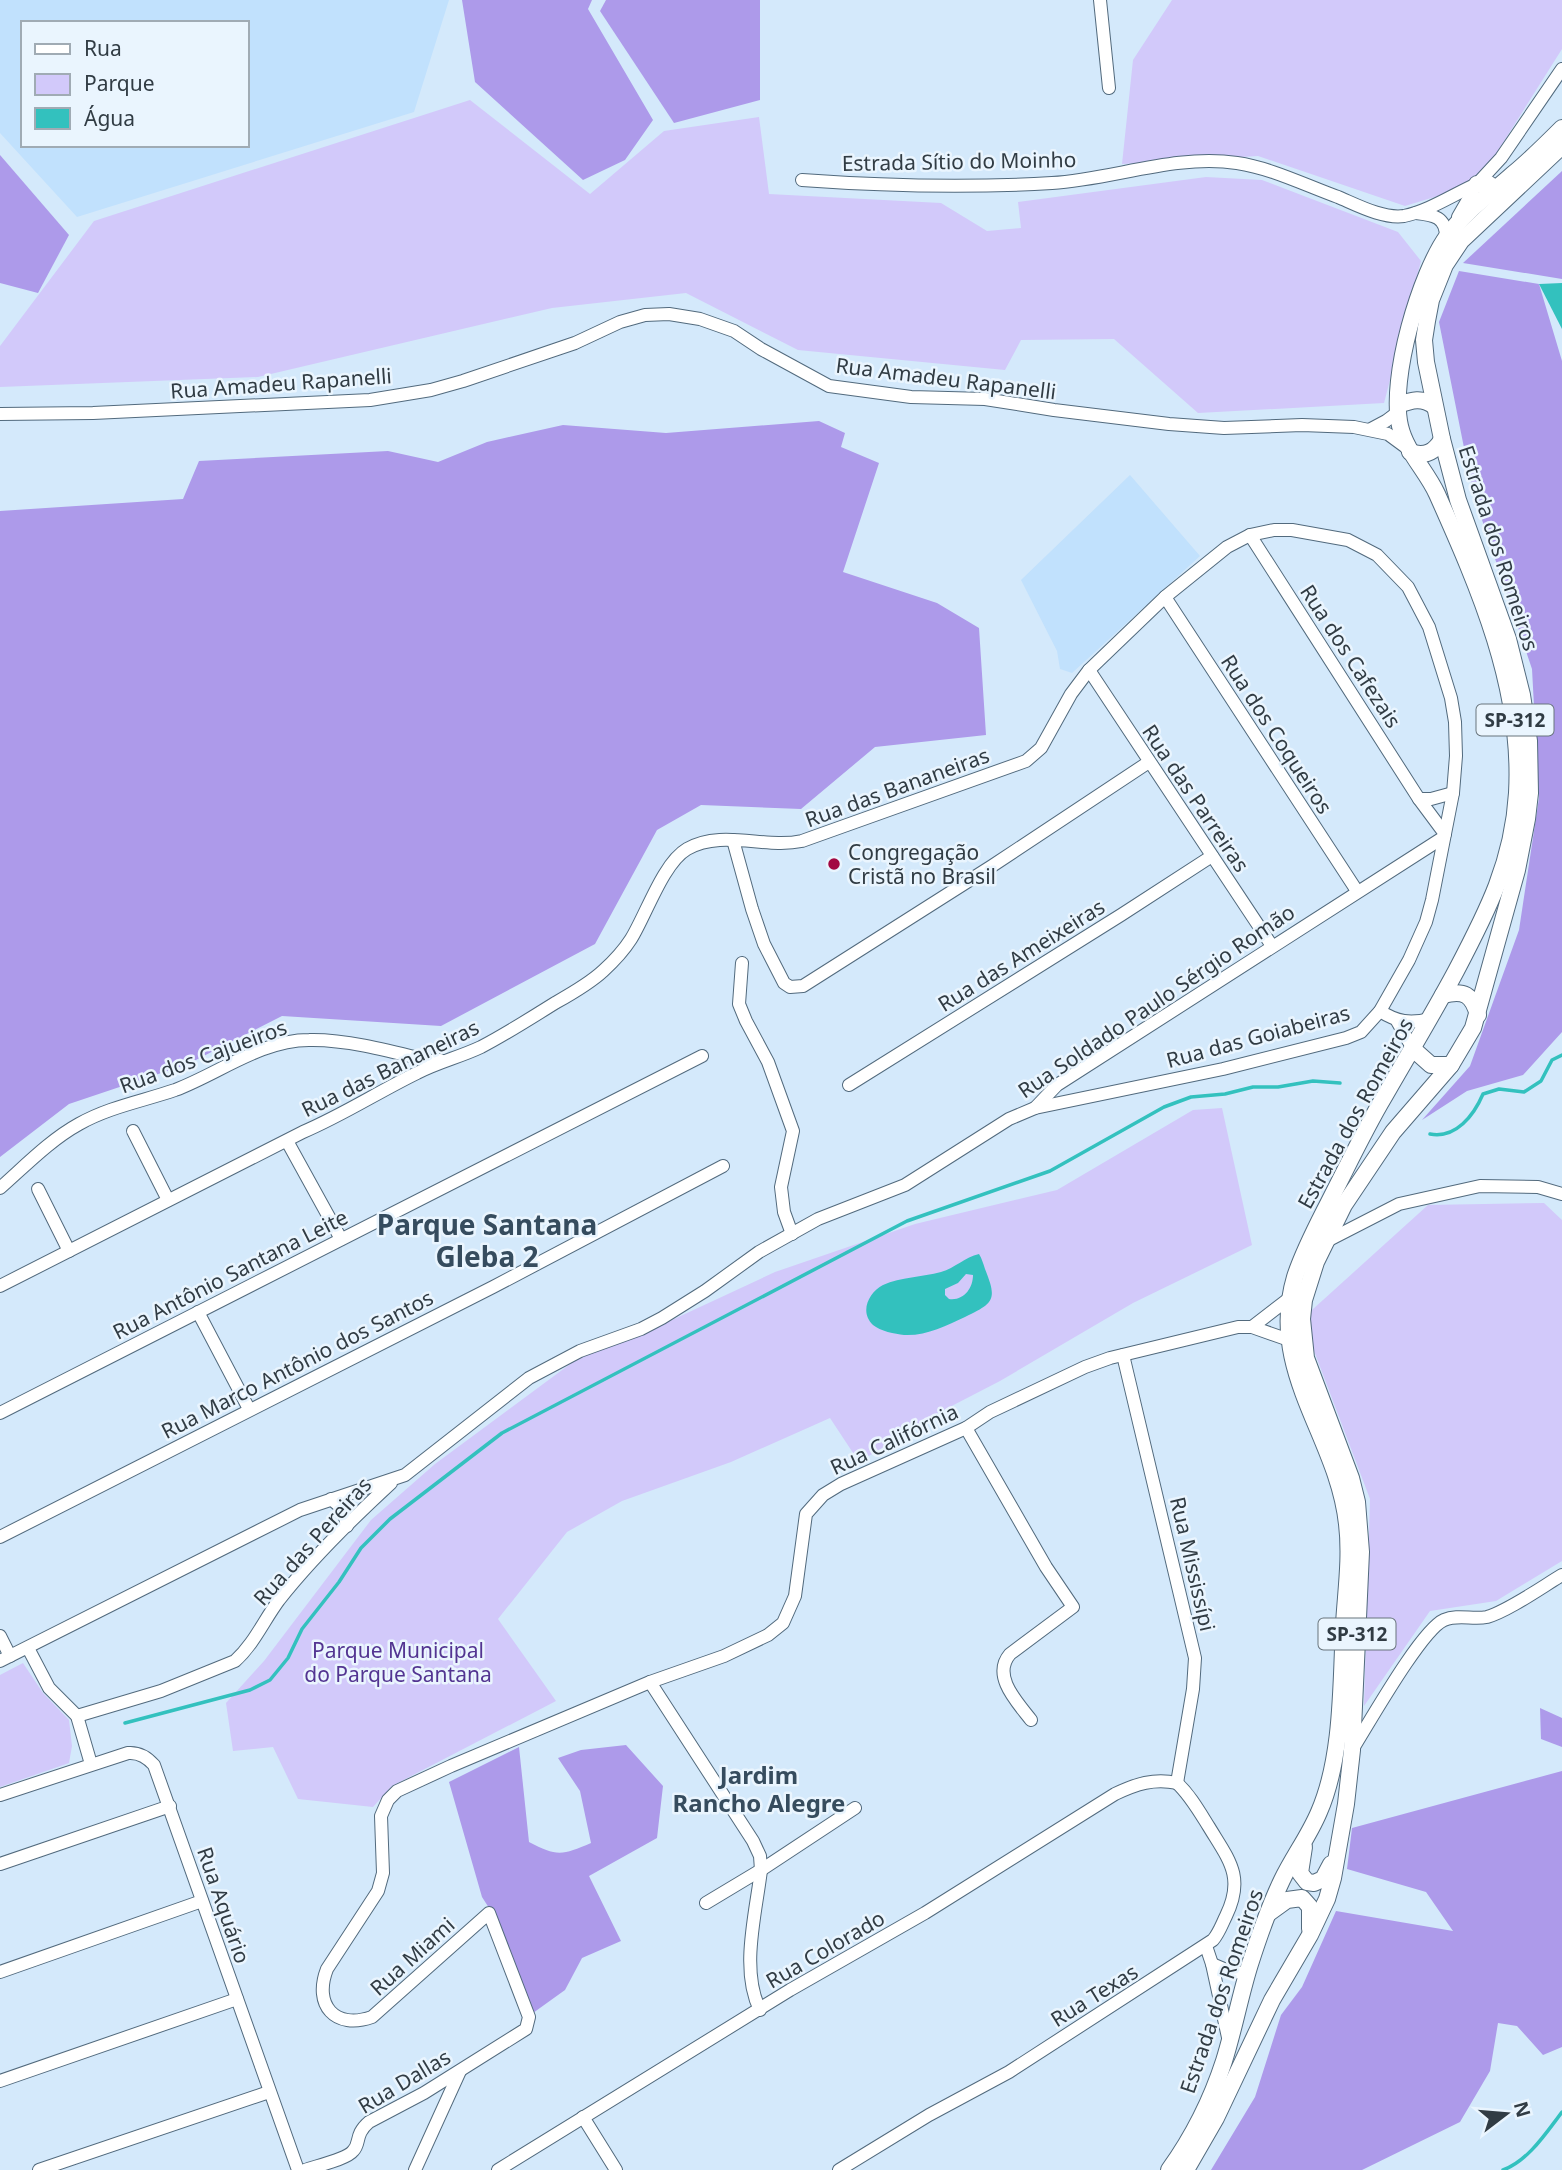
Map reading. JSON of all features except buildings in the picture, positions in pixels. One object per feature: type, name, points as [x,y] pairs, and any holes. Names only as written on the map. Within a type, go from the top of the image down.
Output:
[{"type":"main road","name":"Estrada dos Romeiros","points":[[1169,2170],[1181,2154],[1215,2084],[1267,1915],[1325,1796],[1335,1748],[1348,1529],[1339,1484],[1298,1381],[1289,1340],[1291,1297],[1303,1257],[1370,1122],[1430,1019],[1481,922],[1505,867],[1513,830],[1517,792],[1515,724],[1506,677],[1474,585],[1431,482],[1408,450],[1398,408],[1402,370],[1417,300],[1435,253],[1450,232],[1562,128]]},
{"type":"main road","name":"Estrada dos Romeiros","points":[[1185,2170],[1216,2118],[1272,2000],[1310,1935],[1327,1899],[1337,1863],[1352,1750],[1360,1527],[1351,1478],[1312,1377],[1303,1339],[1304,1300],[1309,1280],[1344,1205],[1383,1145],[1451,1065],[1466,1042],[1478,1015],[1523,845],[1530,793],[1529,741],[1522,695],[1515,665],[1462,513],[1442,439],[1426,362],[1424,340],[1427,321],[1445,265],[1461,241],[1562,146]]},
{"type":"main road","points":[[1475,226],[1494,189],[1489,184],[1477,184]]},
{"type":"main road","points":[[1398,408],[1416,400],[1426,400],[1434,406]]},
{"type":"main road","points":[[1408,450],[1424,455],[1437,447],[1442,439]]},
{"type":"main road","points":[[1443,995],[1466,993],[1475,1004],[1478,1015]]},
{"type":"main road","points":[[1413,1049],[1431,1065],[1451,1065]]},
{"type":"main road","points":[[1305,1840],[1300,1872],[1307,1882],[1314,1883],[1323,1879],[1339,1846]]},
{"type":"main road","points":[[1267,1915],[1287,1900],[1302,1898],[1310,1907],[1310,1935]]},
{"type":"street","points":[[1100,0],[1109,89]]},
{"type":"street","points":[[1416,213],[1437,216],[1450,232],[1477,184],[1501,158],[1562,69]]},
{"type":"street","points":[[1494,189],[1501,158]]},
{"type":"street","name":"Estrada Sítio do Moinho","points":[[802,180],[853,184],[1054,183],[1171,164],[1239,163],[1375,211],[1401,217],[1416,213],[1477,184]]},
{"type":"street","name":"Rua Amadeu Rapanelli","points":[[0,414],[93,413],[370,400],[431,390],[463,381],[576,343],[620,322],[645,315],[669,314],[700,319],[734,331],[829,386],[911,397],[985,400],[1183,425],[1224,428],[1312,425],[1371,429]]},
{"type":"street","points":[[1371,429],[1386,421],[1398,408]]},
{"type":"street","points":[[1371,429],[1388,434],[1408,450]]},
{"type":"street","name":"Rua das Bananeiras","points":[[0,1286],[335,1118],[443,1060],[482,1046],[602,973],[632,938],[677,857],[700,843],[733,840],[779,844],[802,841],[1026,761],[1041,748],[1071,694],[1088,670],[1165,597],[1227,547],[1250,535],[1274,530],[1292,530],[1348,540],[1377,555],[1408,587],[1429,627],[1451,698],[1456,756],[1452,793]]},
{"type":"street","name":"Rua dos Cafezais","points":[[1250,535],[1419,799],[1445,835]]},
{"type":"street","name":"Rua dos Coqueiros","points":[[1165,597],[1357,891]]},
{"type":"street","name":"Rua das Parreiras","points":[[1088,670],[1272,946]]},
{"type":"street","points":[[733,840],[751,909],[764,944],[783,983],[790,987],[803,986],[1149,762]]},
{"type":"street","points":[[1419,799],[1431,799],[1452,793]]},
{"type":"street","name":"Rua das Goiabeiras","points":[[1035,1108],[1223,1069],[1361,1032],[1380,1012],[1409,960],[1426,922],[1452,793]]},
{"type":"street","name":"Rua Soldado Paulo Sérgio Romão","points":[[5,1658],[300,1510],[405,1475],[529,1378],[580,1351],[641,1329],[662,1318],[759,1252],[818,1219],[905,1185],[1009,1119],[1035,1108],[1058,1085],[1445,835]]},
{"type":"street","name":"Rua das Ameixeiras","points":[[849,1086],[1212,856]]},
{"type":"street","points":[[742,963],[739,1004],[768,1062],[793,1131],[781,1187],[784,1212],[792,1234]]},
{"type":"street","points":[[1380,1012],[1397,1021],[1419,1022],[1430,1019]]},
{"type":"street","points":[[1397,1021],[1413,1049]]},
{"type":"street","name":"Rua dos Cajueiros","points":[[0,1188],[56,1139],[78,1125],[112,1110],[176,1090],[252,1055],[284,1044],[307,1040],[328,1041],[430,1061],[443,1060]]},
{"type":"street","name":"Rua Antônio Santana Leite","points":[[0,1413],[702,1056]]},
{"type":"street","points":[[1058,1085],[1074,1100]]},
{"type":"street","points":[[132,1131],[168,1200]]},
{"type":"street","points":[[287,1141],[341,1239]]},
{"type":"street","name":"Rua Marco Antônio dos Santos","points":[[0,1537],[481,1293],[723,1166]]},
{"type":"street","points":[[1325,1242],[1399,1204],[1480,1186],[1538,1187],[1562,1194]]},
{"type":"street","points":[[38,1189],[69,1251]]},
{"type":"street","name":"Rua Califórnia","points":[[1252,1327],[1291,1297]]},
{"type":"street","points":[[198,1312],[249,1409]]},
{"type":"street","name":"Rua Califórnia","points":[[384,1808],[397,1791],[650,1682],[724,1656],[776,1629],[783,1623],[795,1596],[806,1514],[817,1501],[841,1483],[966,1428],[990,1412],[1085,1367],[1238,1327],[1252,1327],[1289,1340]]},
{"type":"street","name":"Rua Mississípi","points":[[1123,1355],[1195,1658],[1193,1689],[1177,1783]]},
{"type":"street","points":[[966,1428],[1052,1577],[1073,1607],[1010,1654],[1004,1663],[1006,1683],[1031,1720]]},
{"type":"street","name":"Rua das Pereiras","points":[[77,1716],[161,1691],[235,1661],[245,1652],[279,1600],[347,1526],[394,1480]]},
{"type":"street","points":[[331,1499],[343,1509],[347,1526]]},
{"type":"street","points":[[1352,1750],[1418,1647],[1436,1625],[1453,1617],[1486,1617],[1562,1575]]},
{"type":"street","points":[[0,1636],[5,1658]]},
{"type":"street","points":[[28,1648],[49,1688],[77,1716],[91,1764]]},
{"type":"street","points":[[650,1682],[760,1856],[761,1870],[750,1963],[752,1992],[760,2010]]},
{"type":"street","name":"Rua Aquário","points":[[0,1795],[128,1753],[136,1753],[149,1759],[160,1778],[298,2170]]},
{"type":"street","name":"Rua Colorado","points":[[498,2170],[790,1990],[925,1913],[1115,1794],[1143,1782],[1164,1780],[1177,1783]]},
{"type":"street","name":"Rua Texas","points":[[839,2170],[929,2115],[1009,2072],[1206,1946],[1216,1935],[1236,1892],[1235,1877],[1228,1857],[1185,1790],[1177,1783]]},
{"type":"street","points":[[0,1864],[170,1806]]},
{"type":"street","name":"Rua Miami","points":[[384,1808],[381,1816],[383,1873],[378,1891],[322,1981],[322,1993],[331,2012],[349,2022],[357,2022],[377,2013],[489,1913],[529,2017],[528,2024]]},
{"type":"street","points":[[706,1903],[855,1808]]},
{"type":"street","points":[[0,1972],[202,1901]]},
{"type":"street","points":[[1206,1946],[1229,2042]]},
{"type":"street","points":[[1212,1964],[1231,1972],[1247,1973]]},
{"type":"street","points":[[0,2081],[237,1999]]},
{"type":"street","name":"Rua Dallas","points":[[305,2170],[350,2154],[356,2148],[358,2132],[369,2122],[460,2071],[526,2029],[528,2024]]},
{"type":"street","points":[[415,2170],[460,2071]]},
{"type":"street","points":[[39,2170],[269,2092]]},
{"type":"street","points":[[583,2117],[616,2170]]},
{"type":"shaded area","points":[[0,0],[449,0],[414,112],[77,217],[0,133]]},
{"type":"shaded area","points":[[462,0],[592,0],[588,9],[653,120],[625,160],[583,180],[475,82]]},
{"type":"shaded area","points":[[606,0],[760,0],[760,100],[674,123],[600,11]]},
{"type":"shaded area","points":[[0,155],[69,235],[38,293],[0,283]]},
{"type":"shaded area","points":[[1562,171],[1562,279],[1463,263]]},
{"type":"shaded area","points":[[1459,271],[1539,284],[1562,361],[1562,1032],[1523,1075],[1467,1091],[1422,1120],[1470,1066],[1519,930],[1539,798],[1532,669],[1473,493],[1439,322]]},
{"type":"shaded area","points":[[819,421],[845,433],[841,447],[879,463],[843,572],[937,603],[979,628],[986,735],[875,747],[801,809],[701,805],[657,830],[595,944],[441,1026],[282,1016],[188,1064],[69,1104],[0,1157],[0,511],[183,499],[199,461],[388,451],[438,462],[487,442],[563,425],[666,433]]},
{"type":"shaded area","points":[[1130,475],[1200,556],[1072,673],[1060,669],[1057,651],[1021,580]]},
{"type":"shaded area","points":[[1540,1708],[1562,1718],[1562,1747],[1541,1739]]},
{"type":"shaded area","points":[[626,1745],[663,1786],[657,1838],[589,1876],[621,1941],[582,1958],[565,1990],[533,2013],[498,1922],[482,1897],[449,1782],[519,1747],[529,1842],[554,1852],[566,1852],[591,1843],[580,1791],[558,1758],[581,1750]]},
{"type":"shaded area","points":[[1562,1771],[1562,2047],[1543,2055],[1517,2026],[1498,2023],[1490,2071],[1460,2122],[1362,2170],[1211,2170],[1255,2097],[1281,2015],[1302,1987],[1336,1911],[1453,1931],[1426,1892],[1347,1869],[1352,1828]]},
{"type":"green space","points":[[1172,0],[1562,0],[1562,49],[1477,184],[1405,206],[1258,156],[1122,164],[1133,60]]},
{"type":"green space","points":[[470,100],[590,194],[664,131],[759,117],[769,194],[941,203],[987,231],[1021,228],[1018,202],[1206,177],[1262,180],[1398,232],[1421,261],[1384,403],[1198,413],[1114,339],[1021,340],[1005,370],[798,350],[686,293],[552,308],[258,377],[0,387],[0,346],[94,221]]},
{"type":"green space","name":"Parque Municipal do Parque Santana","points":[[1222,1108],[1252,1245],[1133,1303],[1000,1381],[942,1411],[859,1462],[830,1418],[731,1462],[622,1501],[567,1532],[498,1619],[556,1701],[392,1786],[373,1807],[298,1799],[273,1747],[233,1751],[226,1703],[264,1661],[371,1520],[435,1464],[581,1356],[672,1320],[775,1272],[915,1224],[1057,1190],[1193,1110]]},
{"type":"green space","points":[[1544,1203],[1562,1220],[1562,1561],[1496,1601],[1430,1611],[1364,1706],[1370,1499],[1302,1319],[1428,1205]]},
{"type":"green space","points":[[23,1663],[43,1693],[69,1720],[72,1746],[69,1763],[0,1787],[0,1675]]},
{"type":"water","points":[[1562,283],[1562,329],[1539,284]]},
{"type":"water","points":[[979,1254],[991,1287],[991,1299],[982,1308],[943,1327],[912,1335],[884,1331],[869,1320],[867,1303],[878,1288],[897,1280],[941,1272]],"holes":[[[966,1274],[973,1275],[971,1285],[963,1296],[949,1299],[945,1295],[945,1289],[958,1283]]]},
{"type":"waterway","points":[[1430,1134],[1448,1133],[1463,1124],[1475,1110],[1483,1094],[1499,1089],[1524,1092],[1541,1081],[1552,1060],[1562,1055]]},
{"type":"waterway","points":[[125,1723],[250,1690],[270,1680],[288,1658],[302,1629],[339,1582],[361,1548],[390,1519],[502,1433],[907,1221],[1050,1171],[1164,1107],[1191,1097],[1225,1094],[1253,1087],[1278,1087],[1313,1081],[1340,1083]]},
{"type":"waterway","points":[[1503,2170],[1521,2160],[1562,2112]]},
{"type":"place","name":"Congregação Cristã no Brasil","points":[[834,864]]},
{"type":"district","name":"Parque Santana Gleba 2","points":[[487,1240]]},
{"type":"district","name":"Jardim Rancho Alegre","points":[[759,1788]]}]
